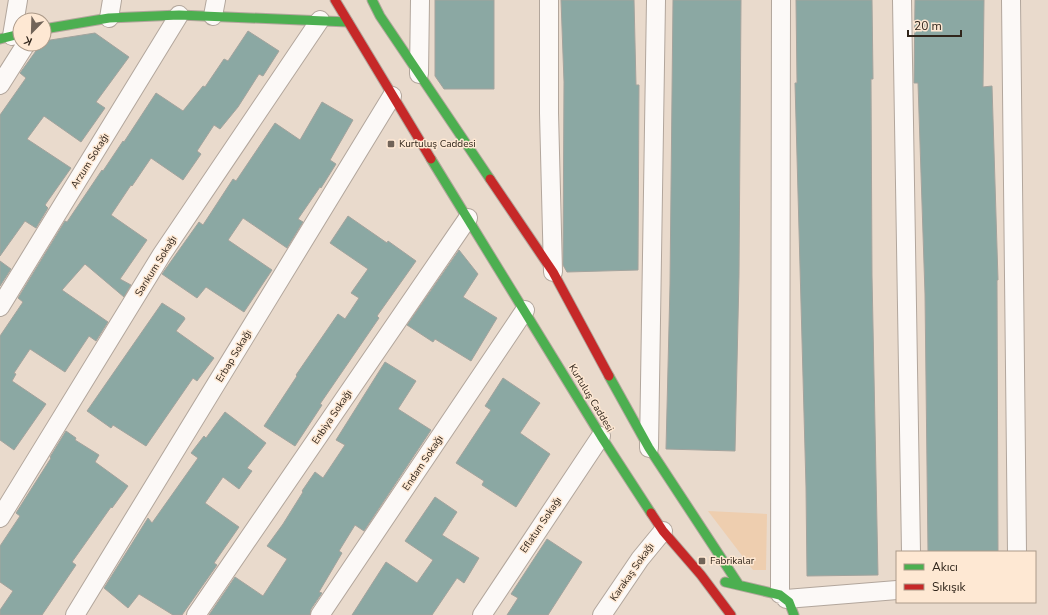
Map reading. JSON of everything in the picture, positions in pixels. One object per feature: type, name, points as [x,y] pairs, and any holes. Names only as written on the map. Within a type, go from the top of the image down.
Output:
[{"type":"street","points":[[17,12],[18,0]]},
{"type":"street","points":[[109,18],[112,0]]},
{"type":"street","name":"Kurtuluş Caddesi","points":[[335,0],[392,96],[525,310],[601,436],[663,531],[701,575],[731,615]]},
{"type":"street","points":[[372,0],[380,16],[553,272],[649,448],[739,585]]},
{"type":"street","points":[[419,74],[420,0]]},
{"type":"street","points":[[549,0],[549,113],[553,272]]},
{"type":"street","points":[[649,448],[656,0]]},
{"type":"street","points":[[777,594],[781,0]]},
{"type":"street","points":[[902,0],[911,551]]},
{"type":"street","points":[[1011,0],[1017,551]]},
{"type":"street","points":[[52,27],[109,18],[179,15],[215,8],[348,22]]},
{"type":"street","name":"Arzum Sokağı","points":[[0,307],[179,15]]},
{"type":"street","name":"Sarıkum Sokağı","points":[[0,518],[162,254],[320,20]]},
{"type":"street","points":[[0,85],[12,47]]},
{"type":"street","name":"Erbap Sokağı","points":[[75,615],[392,96]]},
{"type":"street","name":"Enbiya Sokağı","points":[[196,615],[468,218]]},
{"type":"street","name":"Endam Sokağı","points":[[320,615],[525,310]]},
{"type":"street","name":"Eflatun Sokağı","points":[[482,615],[601,436]]},
{"type":"street","name":"Karakaş Sokağı","points":[[602,615],[640,558],[663,531]]},
{"type":"street","points":[[701,575],[777,594],[791,606],[794,615]]},
{"type":"street","points":[[750,596],[757,592],[777,594],[896,590]]},
{"type":"shaded area","points":[[708,511],[767,514],[766,570],[753,570]]},
{"type":"building","points":[[435,0],[494,0],[494,89],[444,89],[435,76]]},
{"type":"building","points":[[561,0],[634,0],[636,85],[639,85],[638,270],[567,272],[563,265],[564,82]]},
{"type":"building","points":[[673,0],[741,0],[739,276],[735,451],[666,449],[670,285]]},
{"type":"building","points":[[796,0],[872,0],[872,276],[878,575],[807,576],[795,83],[797,83]]},
{"type":"building","points":[[915,0],[984,0],[983,87],[992,86],[998,280],[998,551],[928,551],[925,294],[918,83],[914,83]]},
{"type":"building","points":[[248,31],[279,51],[263,76],[259,74],[238,107],[220,129],[214,125],[197,151],[201,154],[183,180],[151,158],[111,215],[147,240],[120,279],[131,285],[124,297],[85,264],[62,290],[108,322],[96,341],[89,336],[65,372],[30,349],[14,373],[16,374],[12,381],[46,404],[14,450],[0,440],[0,336],[23,302],[18,298],[65,221],[67,222],[102,170],[103,171],[123,141],[124,142],[156,93],[183,111],[203,86],[205,87],[224,59],[228,61]]},
{"type":"building","points":[[95,33],[129,57],[96,102],[105,108],[81,142],[44,116],[27,139],[71,168],[45,205],[48,208],[36,228],[25,221],[0,256],[0,115],[26,78],[20,73],[35,52],[52,52],[52,40]]},
{"type":"building","points":[[322,102],[353,120],[330,160],[336,164],[321,188],[320,187],[298,219],[303,222],[287,248],[243,218],[228,240],[272,270],[244,312],[206,287],[197,298],[162,274],[199,222],[203,225],[233,179],[236,181],[275,123],[300,140]]},
{"type":"building","points":[[348,216],[387,243],[388,241],[416,261],[377,316],[379,318],[320,404],[322,405],[295,446],[264,426],[297,376],[296,375],[338,314],[345,319],[359,298],[351,293],[368,269],[330,243]]},
{"type":"building","points":[[459,250],[478,274],[463,297],[497,318],[471,361],[435,339],[433,342],[407,325]]},
{"type":"building","points":[[0,261],[11,269],[0,286]]},
{"type":"building","points":[[162,303],[185,319],[176,331],[214,358],[197,381],[193,378],[146,446],[113,425],[111,428],[87,411]]},
{"type":"building","points":[[385,362],[416,381],[398,409],[431,430],[364,531],[355,525],[339,551],[342,553],[319,592],[322,593],[311,609],[310,615],[209,615],[235,577],[263,596],[287,559],[267,546],[283,524],[315,472],[323,478],[345,445],[336,440]]},
{"type":"building","points":[[503,378],[540,403],[520,433],[550,454],[516,507],[482,485],[484,481],[456,463],[491,410],[485,406]]},
{"type":"building","points":[[225,412],[266,443],[247,468],[252,471],[239,489],[223,477],[205,503],[239,527],[214,563],[217,565],[182,615],[173,615],[139,594],[128,608],[104,588],[148,518],[152,523],[198,458],[191,453],[204,436],[206,438]]},
{"type":"building","points":[[66,431],[76,438],[75,440],[99,455],[95,462],[128,486],[112,508],[111,507],[72,562],[76,565],[42,615],[0,615],[0,610],[13,591],[0,582],[0,546],[20,516],[16,513],[51,458],[50,457]]},
{"type":"building","points":[[435,497],[457,512],[442,535],[479,558],[464,583],[457,578],[432,615],[352,615],[386,562],[417,583],[433,560],[405,541]]},
{"type":"building","points":[[547,539],[582,562],[548,615],[507,615],[518,598],[511,594]]},
{"type":"traffic: fast","points":[[372,0],[380,16],[490,179]]},
{"type":"traffic: fast","points":[[52,28],[109,18],[179,15],[348,22]]},
{"type":"traffic: fast","points":[[0,39],[12,36]]},
{"type":"traffic: fast","points":[[431,159],[601,436],[651,513]]},
{"type":"traffic: fast","points":[[609,376],[649,448],[739,585]]},
{"type":"traffic: fast","points":[[725,582],[780,595],[789,602],[794,615]]},
{"type":"traffic: jam","points":[[335,0],[431,159]]},
{"type":"traffic: jam","points":[[490,179],[553,272],[609,376]]},
{"type":"traffic: jam","points":[[651,513],[663,531],[701,575],[731,615]]},
{"type":"place","name":"Kurtuluş Caddesi","points":[[391,144]]},
{"type":"place","name":"Fabrikalar","points":[[702,561]]}]
